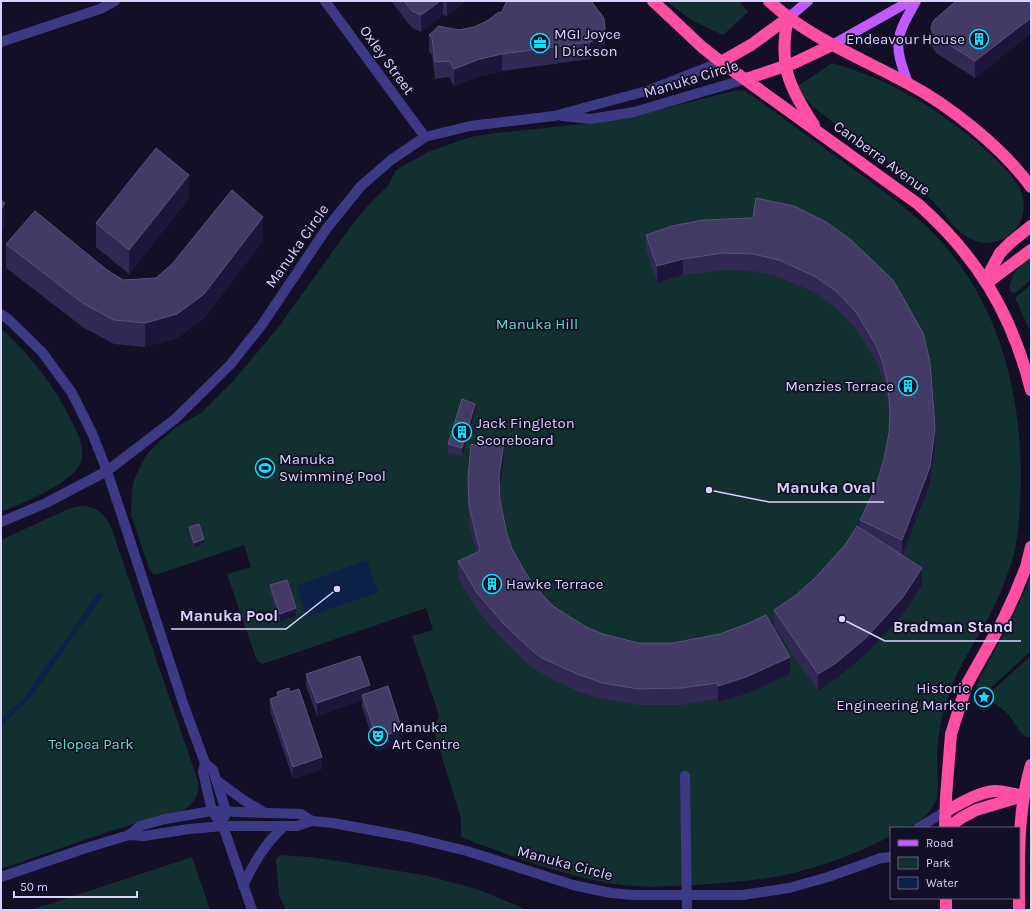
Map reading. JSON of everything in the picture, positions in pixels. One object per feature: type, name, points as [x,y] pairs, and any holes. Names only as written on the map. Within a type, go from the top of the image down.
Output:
[{"type":"highway","name":"Canberra Avenue","points":[[653,1],[702,47],[721,62],[918,204],[934,218],[957,242],[986,282],[1013,332],[1026,369],[1031,390]]},
{"type":"highway","points":[[769,1],[801,28],[832,46],[908,83],[943,106],[988,140],[1012,164],[1031,187]]},
{"type":"highway","points":[[721,62],[751,45],[788,18]]},
{"type":"highway","points":[[788,18],[785,35],[785,66],[795,94],[819,132]]},
{"type":"highway","name":"Manuka Circle","points":[[746,79],[785,66],[832,46]]},
{"type":"highway","points":[[986,282],[1000,253],[1031,226]]},
{"type":"highway","points":[[986,282],[1031,250]]},
{"type":"highway","points":[[947,827],[946,811],[951,734],[967,684],[1012,601],[1026,567],[1031,548]]},
{"type":"highway","points":[[1020,848],[1024,796],[1031,765]]},
{"type":"highway","points":[[946,811],[970,799],[989,792],[1024,796]]},
{"type":"highway","points":[[948,827],[976,810],[1024,796]]},
{"type":"highway","points":[[946,899],[946,910]]},
{"type":"highway","points":[[1019,899],[1019,910]]},
{"type":"main road","points":[[788,18],[808,1]]},
{"type":"main road","points":[[832,46],[910,1]]},
{"type":"main road","points":[[908,83],[899,58],[898,44],[900,32],[916,1]]},
{"type":"street","points":[[1,42],[100,9],[115,1]]},
{"type":"street","name":"Oxley Street","points":[[325,1],[425,137]]},
{"type":"street","name":"Manuka Circle","points":[[107,471],[175,419],[230,365],[261,326],[327,228],[361,186],[391,160],[425,137],[470,126],[554,116],[650,90],[721,62]]},
{"type":"street","name":"Manuka Circle","points":[[554,116],[591,119],[634,112],[746,79]]},
{"type":"street","points":[[1,314],[42,352],[72,393],[92,433],[107,471],[184,706],[205,763],[214,770],[226,811],[223,826]]},
{"type":"street","points":[[1,522],[46,503],[107,471]]},
{"type":"street","points":[[205,763],[203,772],[212,811],[223,826],[252,910]]},
{"type":"street","points":[[685,776],[687,910]]},
{"type":"street","points":[[216,780],[263,812]]},
{"type":"street","points":[[130,835],[140,826],[165,819],[212,811]]},
{"type":"street","name":"Manuka Circle","points":[[212,811],[301,814],[312,821]]},
{"type":"street","points":[[920,827],[946,811]]},
{"type":"street","name":"Manuka Circle","points":[[223,826],[297,826],[312,821],[334,823],[409,837],[460,849],[573,885],[611,893],[650,896],[743,895],[789,888],[888,858]]},
{"type":"street","points":[[1,877],[83,848],[130,835],[144,836],[189,829],[223,826]]},
{"type":"street","points":[[243,886],[250,870],[262,850],[272,837],[284,826]]},
{"type":"green space","points":[[666,1],[739,1],[748,12],[723,35],[691,20]]},
{"type":"green space","points":[[832,63],[876,78],[918,100],[944,117],[992,155],[1016,182],[1024,200],[1021,220],[1013,232],[1003,239],[990,243],[977,242],[962,234],[936,205],[907,177],[811,105],[802,95],[798,85]]},
{"type":"green space","name":"Manuka Hill","points":[[737,90],[745,91],[754,97],[896,201],[937,237],[963,269],[984,305],[1000,343],[1011,384],[1018,426],[1021,468],[1020,510],[1015,551],[997,601],[954,680],[950,692],[943,715],[938,740],[938,781],[937,798],[935,803],[921,820],[912,826],[890,827],[890,836],[864,849],[823,865],[780,876],[748,881],[695,885],[649,887],[622,885],[602,882],[562,872],[465,839],[461,836],[461,818],[434,732],[439,715],[412,636],[433,630],[426,608],[263,664],[258,662],[256,658],[227,574],[251,567],[244,545],[159,574],[154,574],[150,571],[131,515],[134,480],[148,453],[176,427],[201,413],[235,379],[280,325],[354,222],[372,201],[388,186],[396,170],[428,152],[470,137],[601,122],[635,116]]},
{"type":"green space","points":[[1031,258],[1031,280],[1015,293],[1011,292],[1009,288],[1014,274],[1023,263]]},
{"type":"green space","points":[[1031,284],[1031,333],[1015,298]]},
{"type":"green space","points":[[1,329],[31,359],[56,393],[78,435],[82,447],[82,454],[79,466],[65,480],[43,493],[1,512]]},
{"type":"green space","name":"Telopea Park","points":[[86,506],[100,512],[107,520],[112,530],[199,786],[196,798],[187,808],[182,811],[164,817],[144,821],[1,869],[1,540],[68,509]]},
{"type":"green space","points":[[1031,574],[1031,651],[984,694],[976,686],[1019,603]]},
{"type":"green space","points":[[1031,656],[1031,737],[1027,737],[1021,733],[1008,714],[986,696]]},
{"type":"green space","points":[[280,855],[312,857],[424,875],[477,889],[527,910],[286,910],[279,895],[276,859]]},
{"type":"green space","points":[[192,857],[210,910],[31,910]]},
{"type":"water","points":[[367,560],[378,592],[307,617],[296,586]]},
{"type":"building","points":[[404,1],[440,1],[421,15],[412,11]]},
{"type":"building","name":"MGI Joyce | Dickson","points":[[506,1],[591,1],[604,18],[605,28],[599,38],[590,42],[502,54],[480,59],[454,69],[449,61],[435,62],[432,38],[429,35],[438,26],[459,30],[474,27],[487,21],[499,12],[501,13]]},
{"type":"building","name":"Endeavour House","points":[[956,1],[1031,1],[1031,18],[975,61],[936,36],[931,29],[934,20]]},
{"type":"building","points":[[156,148],[189,175],[129,250],[96,223]]},
{"type":"building","points":[[232,190],[263,217],[204,294],[177,314],[145,323],[114,320],[84,304],[6,244],[35,211],[107,270],[123,280],[156,278],[172,264]]},
{"type":"building","name":"Menzies Terrace","points":[[756,198],[794,206],[826,222],[850,239],[893,280],[923,333],[930,362],[935,428],[930,467],[902,540],[860,520],[875,489],[884,459],[889,433],[890,411],[888,385],[883,363],[876,345],[856,312],[836,291],[814,276],[779,260],[753,254],[723,253],[683,259],[657,266],[646,235],[672,226],[703,220],[753,218]]},
{"type":"building","points":[[1,200],[5,203],[1,210]]},
{"type":"building","name":"Jack Fingleton Scoreboard","points":[[462,399],[475,404],[462,448],[448,444]]},
{"type":"building","name":"Hawke Terrace","points":[[485,439],[504,442],[499,476],[500,501],[507,534],[512,549],[537,589],[553,606],[586,627],[603,634],[638,643],[673,643],[720,634],[766,615],[790,657],[746,677],[718,686],[717,683],[682,688],[638,689],[603,683],[577,674],[542,658],[530,649],[503,623],[477,593],[458,561],[480,551],[469,506],[468,479],[471,444],[484,447]]},
{"type":"building","points":[[199,524],[204,539],[194,543],[189,527]]},
{"type":"building","points":[[857,526],[922,568],[903,597],[867,637],[836,663],[818,674],[774,610],[796,595],[816,577],[845,545]]},
{"type":"building","points":[[287,580],[296,608],[280,614],[270,585]]},
{"type":"building","points":[[360,656],[370,685],[317,703],[306,674]]},
{"type":"building","points":[[388,686],[402,730],[377,738],[362,695]]},
{"type":"building","points":[[289,688],[290,692],[299,689],[322,757],[293,767],[270,699],[278,696],[277,692]]},
{"type":"waterway","points":[[1,723],[27,698],[100,595]]},
{"type":"place","name":"Endeavour House","points":[[979,39]]},
{"type":"place","name":"MGI Joyce | Dickson","points":[[540,43]]},
{"type":"place","name":"Menzies Terrace","points":[[908,386]]},
{"type":"place","name":"Jack Fingleton Scoreboard","points":[[462,432]]},
{"type":"place","name":"Manuka Swimming Pool","points":[[265,468]]},
{"type":"place","name":"Manuka Oval","points":[[709,490]]},
{"type":"place","name":"Hawke Terrace","points":[[492,584]]},
{"type":"place","name":"Manuka Pool","points":[[337,589]]},
{"type":"place","name":"Bradman Stand","points":[[842,619]]},
{"type":"place","name":"Historic Engineering Marker","points":[[984,697]]},
{"type":"place","name":"Manuka Art Centre","points":[[378,736]]}]
